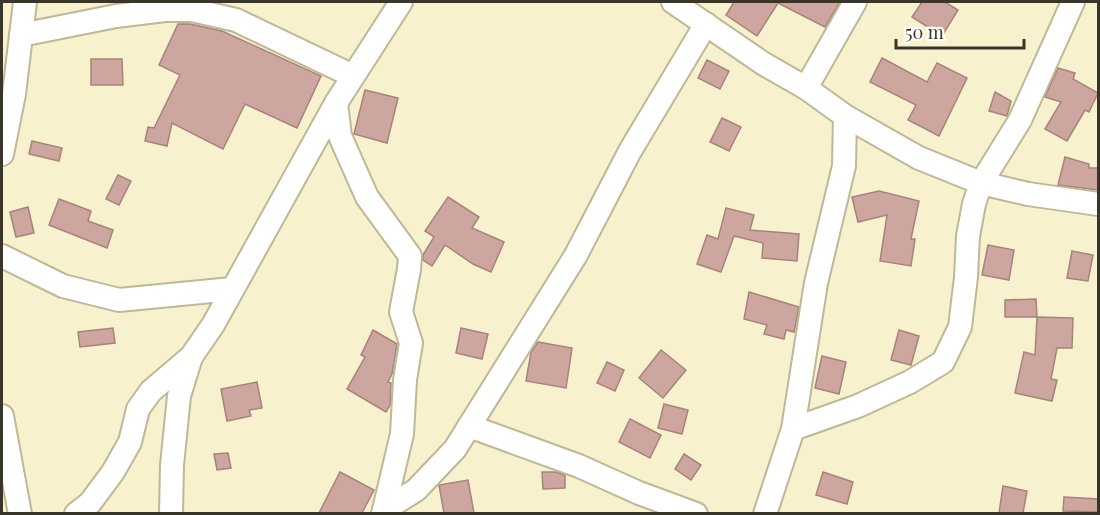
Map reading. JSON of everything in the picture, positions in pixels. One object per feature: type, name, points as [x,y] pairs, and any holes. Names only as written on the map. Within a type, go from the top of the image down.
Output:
[{"type":"street","points":[[2,154],[14,94],[24,2]]},
{"type":"street","points":[[76,513],[90,503],[112,472],[130,442],[138,409],[151,391],[191,357],[213,325],[336,103],[403,2]]},
{"type":"street","points":[[673,2],[764,64],[806,88],[846,117],[919,158],[981,183],[1028,194],[1098,204]]},
{"type":"street","points":[[806,88],[855,2]]},
{"type":"street","points":[[793,429],[858,406],[910,382],[943,362],[960,327],[968,236],[981,183],[1020,120],[1073,2]]},
{"type":"street","points":[[21,35],[122,9],[192,10],[236,20],[353,76]]},
{"type":"street","points":[[383,512],[416,490],[455,449],[576,255],[630,152],[706,24]]},
{"type":"street","points":[[336,103],[340,136],[367,197],[410,256],[410,269],[400,312],[411,343],[405,380],[402,434],[383,512]]},
{"type":"street","points":[[765,513],[793,429],[816,283],[844,166],[846,117]]},
{"type":"street","points":[[2,256],[63,286],[119,300],[232,289]]},
{"type":"street","points":[[171,513],[172,465],[179,396],[191,357]]},
{"type":"street","points":[[2,416],[20,513]]},
{"type":"street","points":[[469,426],[579,466],[639,493],[696,513]]},
{"type":"building","points":[[734,2],[840,2],[825,27],[778,3],[757,36],[726,15]]},
{"type":"building","points":[[922,2],[945,2],[958,10],[942,36],[912,17]]},
{"type":"building","points":[[178,24],[190,24],[222,31],[321,76],[297,128],[245,104],[223,149],[172,123],[167,146],[145,141],[148,127],[154,128],[180,75],[159,65]]},
{"type":"building","points":[[882,58],[927,82],[937,63],[967,78],[939,136],[908,120],[916,105],[870,82]]},
{"type":"building","points":[[91,59],[122,59],[123,85],[91,85]]},
{"type":"building","points":[[707,60],[729,71],[720,89],[698,78]]},
{"type":"building","points":[[1058,68],[1075,73],[1073,79],[1098,93],[1089,112],[1085,110],[1067,141],[1045,129],[1061,102],[1045,97]]},
{"type":"building","points":[[365,90],[398,98],[387,143],[354,134]]},
{"type":"building","points":[[995,92],[1011,101],[1007,116],[989,111]]},
{"type":"building","points":[[722,118],[741,127],[729,151],[710,142]]},
{"type":"building","points":[[32,141],[62,148],[59,161],[29,154]]},
{"type":"building","points":[[1065,157],[1089,164],[1089,168],[1098,168],[1098,190],[1058,185]]},
{"type":"building","points":[[118,175],[131,181],[119,205],[106,199]]},
{"type":"building","points":[[879,191],[919,201],[911,239],[915,239],[911,266],[880,261],[887,215],[858,222],[852,197]]},
{"type":"building","points":[[448,197],[479,217],[472,228],[504,242],[491,272],[473,264],[445,245],[432,266],[423,260],[423,255],[434,237],[425,231]]},
{"type":"building","points":[[59,199],[91,211],[88,221],[113,230],[107,248],[49,225]]},
{"type":"building","points":[[28,207],[34,233],[16,237],[10,212]]},
{"type":"building","points":[[726,208],[754,215],[750,230],[799,234],[797,261],[762,258],[763,243],[734,236],[721,272],[697,264],[707,235],[718,239]]},
{"type":"building","points":[[988,245],[1014,250],[1009,280],[982,275]]},
{"type":"building","points":[[1072,251],[1093,255],[1088,281],[1067,278]]},
{"type":"building","points":[[749,292],[799,307],[794,332],[786,330],[784,339],[764,334],[767,325],[744,319]]},
{"type":"building","points":[[1036,299],[1037,317],[1005,317],[1005,300]]},
{"type":"building","points":[[1037,317],[1073,318],[1072,348],[1057,348],[1051,379],[1057,380],[1052,401],[1015,393],[1024,352],[1035,355]]},
{"type":"building","points":[[113,328],[115,343],[80,347],[78,332]]},
{"type":"building","points":[[461,328],[488,334],[482,359],[456,353]]},
{"type":"building","points":[[373,330],[397,344],[392,374],[388,382],[391,383],[390,405],[386,412],[347,389],[365,357],[361,355]]},
{"type":"building","points":[[899,330],[919,336],[911,365],[891,360]]},
{"type":"building","points":[[538,342],[572,348],[566,388],[526,381],[531,352]]},
{"type":"building","points":[[661,350],[686,370],[663,398],[639,378]]},
{"type":"building","points":[[822,356],[846,362],[839,394],[815,388]]},
{"type":"building","points":[[607,362],[624,370],[615,391],[597,383]]},
{"type":"building","points":[[257,382],[262,408],[249,410],[251,416],[227,421],[221,389]]},
{"type":"building","points":[[664,404],[688,410],[682,434],[658,428]]},
{"type":"building","points":[[630,419],[661,435],[650,458],[619,442]]},
{"type":"building","points":[[228,453],[231,468],[217,470],[214,454]]},
{"type":"building","points":[[684,454],[701,465],[691,480],[675,469]]},
{"type":"building","points":[[340,472],[374,490],[362,513],[319,513]]},
{"type":"building","points":[[542,472],[556,472],[565,475],[565,488],[543,489]]},
{"type":"building","points":[[823,472],[853,482],[847,504],[816,495]]},
{"type":"building","points":[[468,480],[474,513],[444,513],[439,485]]},
{"type":"building","points":[[1003,486],[1027,491],[1023,513],[999,513]]},
{"type":"building","points":[[1064,497],[1098,499],[1098,512],[1063,511]]}]
